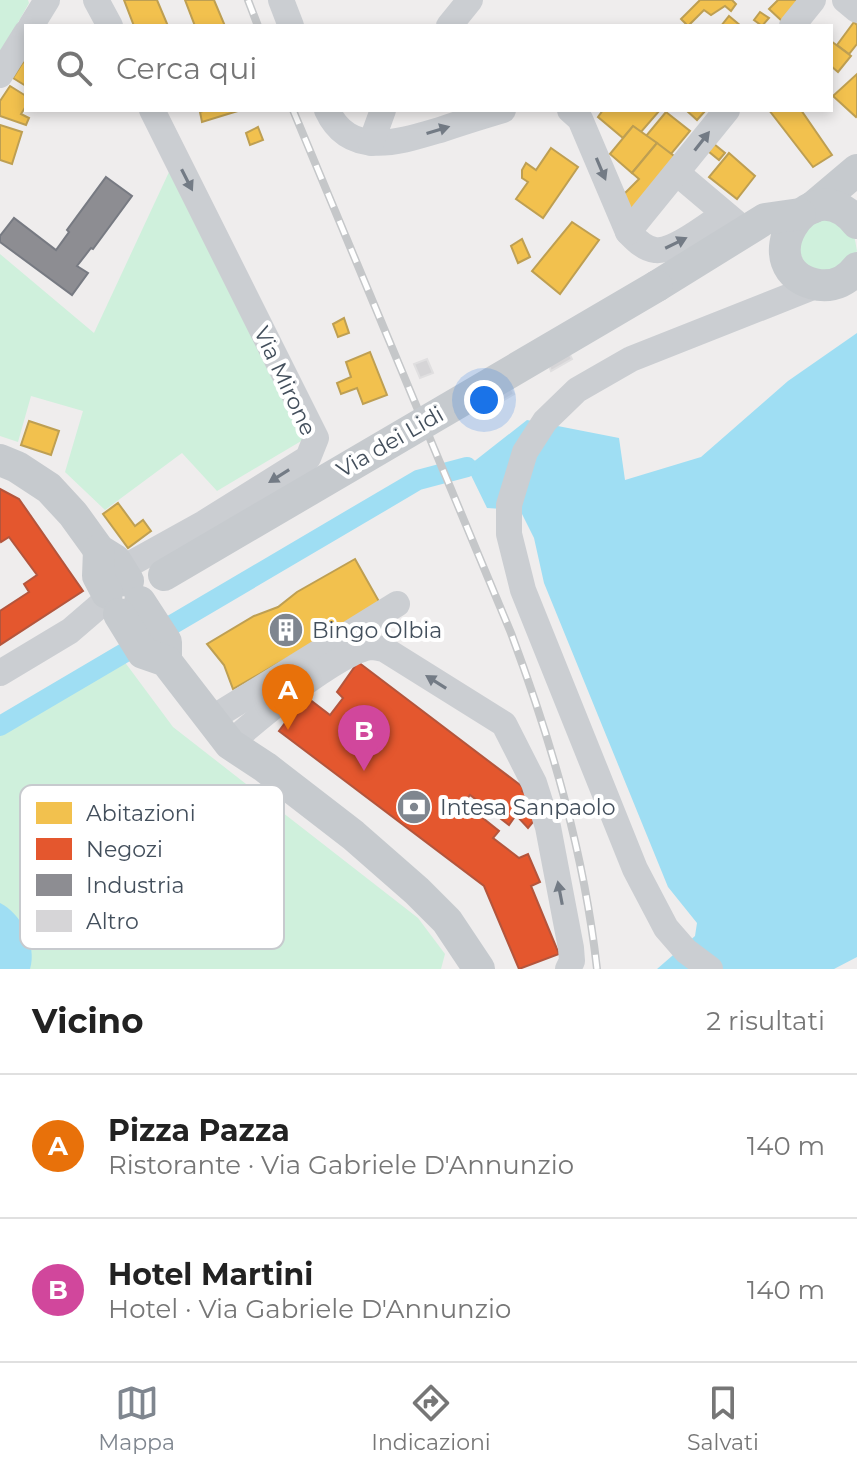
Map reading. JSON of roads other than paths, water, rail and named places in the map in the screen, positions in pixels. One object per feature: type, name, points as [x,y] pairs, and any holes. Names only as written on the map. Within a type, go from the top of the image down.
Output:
[{"type":"main road","name":"Via dei Lidi","points":[[133,606],[657,286],[724,230],[755,226],[765,219],[806,211],[857,170]]},
{"type":"main road","points":[[798,266],[789,227],[806,211],[833,207],[843,210],[857,223]]},
{"type":"main road","name":"Via dei Lidi","points":[[724,230],[798,266],[840,282],[857,268]]},
{"type":"main road","points":[[0,460],[49,488],[73,514],[220,732],[353,835],[417,891],[447,921],[479,969]]},
{"type":"street","points":[[32,24],[47,0]]},
{"type":"street","points":[[96,0],[109,24]]},
{"type":"street","points":[[281,0],[290,24]]},
{"type":"street","points":[[451,24],[470,0]]},
{"type":"street","points":[[794,24],[813,0]]},
{"type":"street","points":[[845,0],[857,10]]},
{"type":"street","points":[[0,75],[24,36]]},
{"type":"street","name":"Via Mirone","points":[[0,673],[70,631],[133,606],[204,523],[308,458],[316,438],[153,112]]},
{"type":"street","points":[[328,112],[333,124],[352,137],[371,143],[395,143],[496,112]]},
{"type":"street","points":[[371,143],[382,112]]},
{"type":"street","points":[[572,112],[580,119],[628,232],[640,244],[655,251],[724,230],[677,173]]},
{"type":"street","points":[[628,232],[725,112]]},
{"type":"street","points":[[710,969],[676,939],[649,900],[635,869],[523,590],[509,534],[509,505],[525,452],[545,421],[577,390],[631,359],[760,308],[798,266]]},
{"type":"street","points":[[220,732],[397,604]]},
{"type":"street","points":[[220,732],[249,725],[290,693],[354,653],[371,647],[384,649],[504,724],[534,783],[548,827],[571,948],[572,961],[568,969]]},
{"type":"water","points":[[857,333],[857,957],[834,969],[657,969],[695,936],[697,923],[668,887],[544,583],[534,538],[520,510],[487,508],[467,467],[527,420],[619,438],[625,480],[701,457],[788,381]]},
{"type":"water","points":[[0,903],[20,922],[20,949],[31,949],[32,960],[30,969],[0,969]]},
{"type":"waterway","points":[[0,726],[418,480],[467,467]]},
{"type":"railway","points":[[248,0],[257,24]]},
{"type":"railway","points":[[294,112],[526,674],[553,757],[575,841],[597,969]]},
{"type":"place","name":"Bingo Olbia","points":[[286,630]]},
{"type":"place","name":"Pizza Pazza","points":[[288,730]]},
{"type":"place","name":"Hotel Martini","points":[[364,771]]},
{"type":"place","name":"Intesa Sanpaolo","points":[[414,807]]}]
